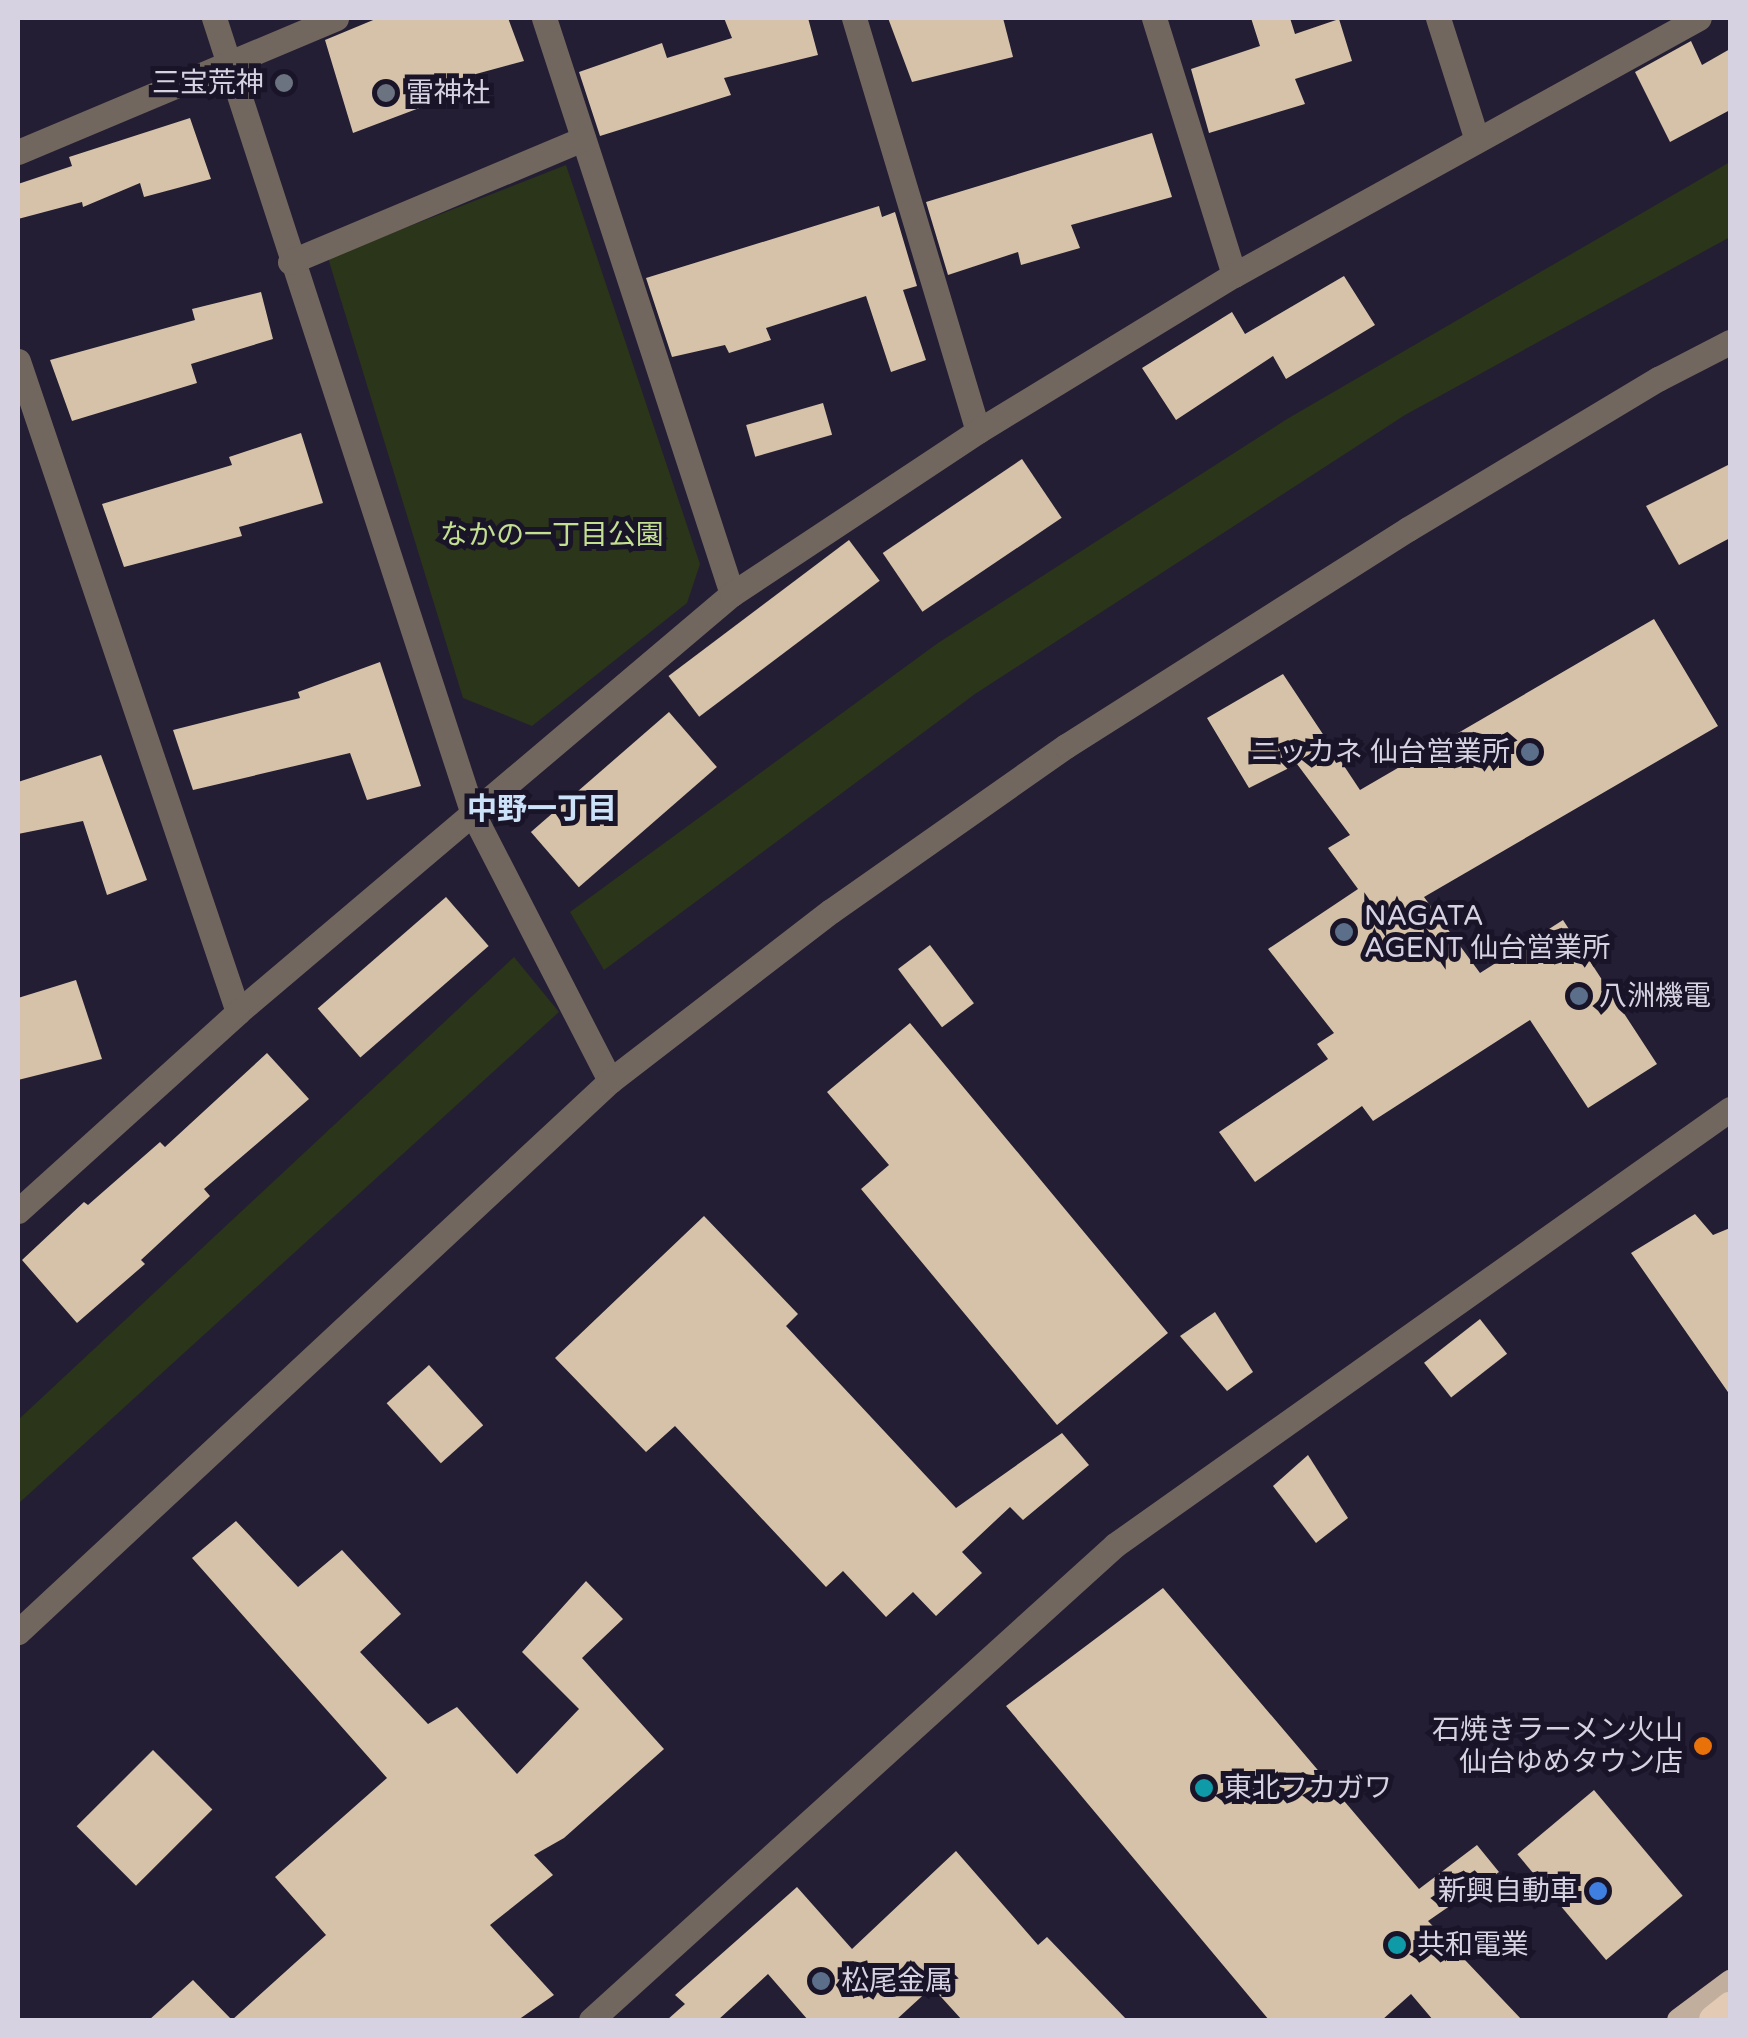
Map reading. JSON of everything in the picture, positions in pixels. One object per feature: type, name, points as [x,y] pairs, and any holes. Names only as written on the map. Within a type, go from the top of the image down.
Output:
[{"type":"highway","points":[[1714,2020],[1730,2007]]},
{"type":"main road","points":[[1679,2020],[1730,1982]]},
{"type":"street","points":[[214,18],[290,262],[473,814],[610,1081]]},
{"type":"street","points":[[18,152],[336,18]]},
{"type":"street","points":[[544,18],[732,594]]},
{"type":"street","points":[[854,18],[978,430]]},
{"type":"street","points":[[1154,18],[1234,274]]},
{"type":"street","points":[[1438,18],[1476,137]]},
{"type":"street","points":[[18,1210],[238,1012],[732,594],[978,430],[1234,274],[1476,137],[1699,18]]},
{"type":"street","points":[[290,262],[584,139]]},
{"type":"street","points":[[18,1632],[610,1081],[832,911],[1066,746],[1408,529],[1658,379],[1730,342]]},
{"type":"street","points":[[18,361],[238,1012]]},
{"type":"street","points":[[591,2020],[1115,1545],[1730,1109]]},
{"type":"green space","points":[[1730,162],[1730,237],[1405,415],[975,694],[604,970],[570,912],[938,643],[1287,419]]},
{"type":"green space","name":"なかの一丁目公園","points":[[566,165],[700,564],[687,603],[532,726],[463,698],[328,258]]},
{"type":"green space","points":[[514,957],[559,1012],[18,1504],[18,1420]]},
{"type":"building","points":[[378,18],[508,18],[524,61],[417,90],[422,107],[353,133],[325,40]]},
{"type":"building","points":[[724,18],[808,18],[818,55],[724,78],[731,95],[600,136],[579,72],[662,43],[667,58],[732,38]]},
{"type":"building","points":[[888,18],[1003,18],[1013,57],[912,82]]},
{"type":"building","points":[[1251,18],[1290,18],[1295,34],[1339,19],[1352,61],[1295,79],[1305,104],[1209,133],[1191,69],[1260,46]]},
{"type":"building","points":[[1691,41],[1702,65],[1730,49],[1730,110],[1670,142],[1635,72]]},
{"type":"building","points":[[190,118],[211,179],[144,197],[140,183],[83,207],[82,202],[18,219],[18,184],[72,166],[69,157]]},
{"type":"building","points":[[1152,133],[1172,197],[1071,225],[1080,248],[1021,265],[1018,252],[948,275],[926,202]]},
{"type":"building","points":[[879,206],[882,217],[895,212],[917,286],[903,290],[926,360],[891,372],[866,296],[766,328],[771,340],[729,353],[725,345],[672,357],[646,278]]},
{"type":"building","points":[[1344,276],[1375,325],[1286,379],[1273,356],[1176,420],[1142,368],[1232,312],[1245,334]]},
{"type":"building","points":[[261,292],[273,339],[191,364],[197,383],[72,421],[50,360],[195,320],[192,309]]},
{"type":"building","points":[[823,403],[832,435],[755,457],[746,425]]},
{"type":"building","points":[[301,433],[323,503],[239,527],[242,536],[124,567],[102,504],[232,465],[229,457]]},
{"type":"building","points":[[1022,459],[1062,518],[922,612],[883,553]]},
{"type":"building","points":[[1730,464],[1730,538],[1679,565],[1646,506]]},
{"type":"building","points":[[849,540],[880,581],[699,717],[669,676]]},
{"type":"building","points":[[1654,619],[1718,726],[1424,897],[1480,973],[1563,920],[1657,1064],[1588,1108],[1530,1020],[1373,1121],[1362,1106],[1255,1182],[1219,1132],[1328,1059],[1317,1044],[1334,1033],[1268,949],[1358,889],[1328,848],[1350,835],[1297,764],[1249,788],[1207,718],[1283,674],[1360,790]]},
{"type":"building","points":[[380,662],[421,786],[367,800],[350,753],[193,790],[173,730],[300,698],[298,692]]},
{"type":"building","points":[[669,712],[717,767],[579,887],[531,832]]},
{"type":"building","points":[[101,755],[147,880],[107,895],[83,821],[18,834],[18,782]]},
{"type":"building","points":[[446,897],[489,946],[360,1058],[318,1009]]},
{"type":"building","points":[[930,945],[974,1003],[942,1027],[898,969]]},
{"type":"building","points":[[76,980],[102,1059],[18,1080],[18,998]]},
{"type":"building","points":[[910,1023],[1168,1333],[1057,1425],[861,1189],[889,1165],[827,1092]]},
{"type":"building","points":[[267,1053],[309,1099],[204,1189],[210,1196],[141,1260],[145,1264],[77,1323],[22,1260],[84,1202],[88,1205],[160,1142],[165,1147]]},
{"type":"building","points":[[1695,1214],[1713,1235],[1730,1228],[1730,1395],[1631,1253]]},
{"type":"building","points":[[704,1216],[798,1314],[786,1326],[956,1508],[1062,1433],[1089,1465],[1023,1520],[1010,1507],[962,1552],[982,1573],[936,1616],[913,1592],[886,1617],[843,1571],[826,1587],[675,1426],[646,1452],[555,1358]]},
{"type":"building","points":[[1215,1312],[1253,1372],[1227,1391],[1180,1336]]},
{"type":"building","points":[[1480,1319],[1507,1354],[1451,1397],[1424,1363]]},
{"type":"building","points":[[429,1365],[483,1425],[441,1463],[387,1403]]},
{"type":"building","points":[[1308,1455],[1348,1518],[1316,1543],[1273,1486]]},
{"type":"building","points":[[236,1521],[298,1587],[342,1550],[401,1614],[360,1652],[428,1724],[457,1707],[517,1774],[579,1709],[522,1652],[586,1581],[623,1619],[582,1658],[664,1749],[564,1838],[534,1855],[553,1875],[490,1925],[554,1995],[518,2020],[232,2020],[326,1935],[275,1877],[387,1778],[192,1558]]},
{"type":"building","name":"東北フカガワ","points":[[1163,1588],[1419,1889],[1477,1845],[1499,1872],[1428,1921],[1522,2020],[1433,2020],[1411,1994],[1382,2020],[1269,2020],[1006,1706]]},
{"type":"building","points":[[153,1750],[212,1809],[136,1886],[77,1826]]},
{"type":"building","points":[[1594,1790],[1683,1896],[1606,1960],[1517,1854]]},
{"type":"building","points":[[956,1851],[1038,1945],[1047,1937],[1127,2020],[962,2020],[932,1987],[896,2020],[808,2020],[768,1974],[718,2020],[667,2020],[685,2004],[675,1995],[797,1887],[852,1949]]},
{"type":"building","points":[[193,1980],[232,2020],[149,2020]]},
{"type":"place","name":"三宝荒神","points":[[284,83]]},
{"type":"place","name":"雷神社","points":[[386,93]]},
{"type":"place","name":"ニッカネ 仙台営業所","points":[[1530,752]]},
{"type":"place","name":"NAGATA AGENT 仙台営業所","points":[[1344,932]]},
{"type":"place","name":"八洲機電","points":[[1579,996]]},
{"type":"place","name":"石焼きラーメン火山 仙台ゆめタウン店","points":[[1703,1746]]},
{"type":"place","name":"東北フカガワ","points":[[1204,1788]]},
{"type":"place","name":"新興自動車","points":[[1598,1891]]},
{"type":"place","name":"共和電業","points":[[1397,1945]]},
{"type":"place","name":"松尾金属","points":[[821,1981]]},
{"type":"district","name":"中野一丁目","points":[[542,810]]}]
